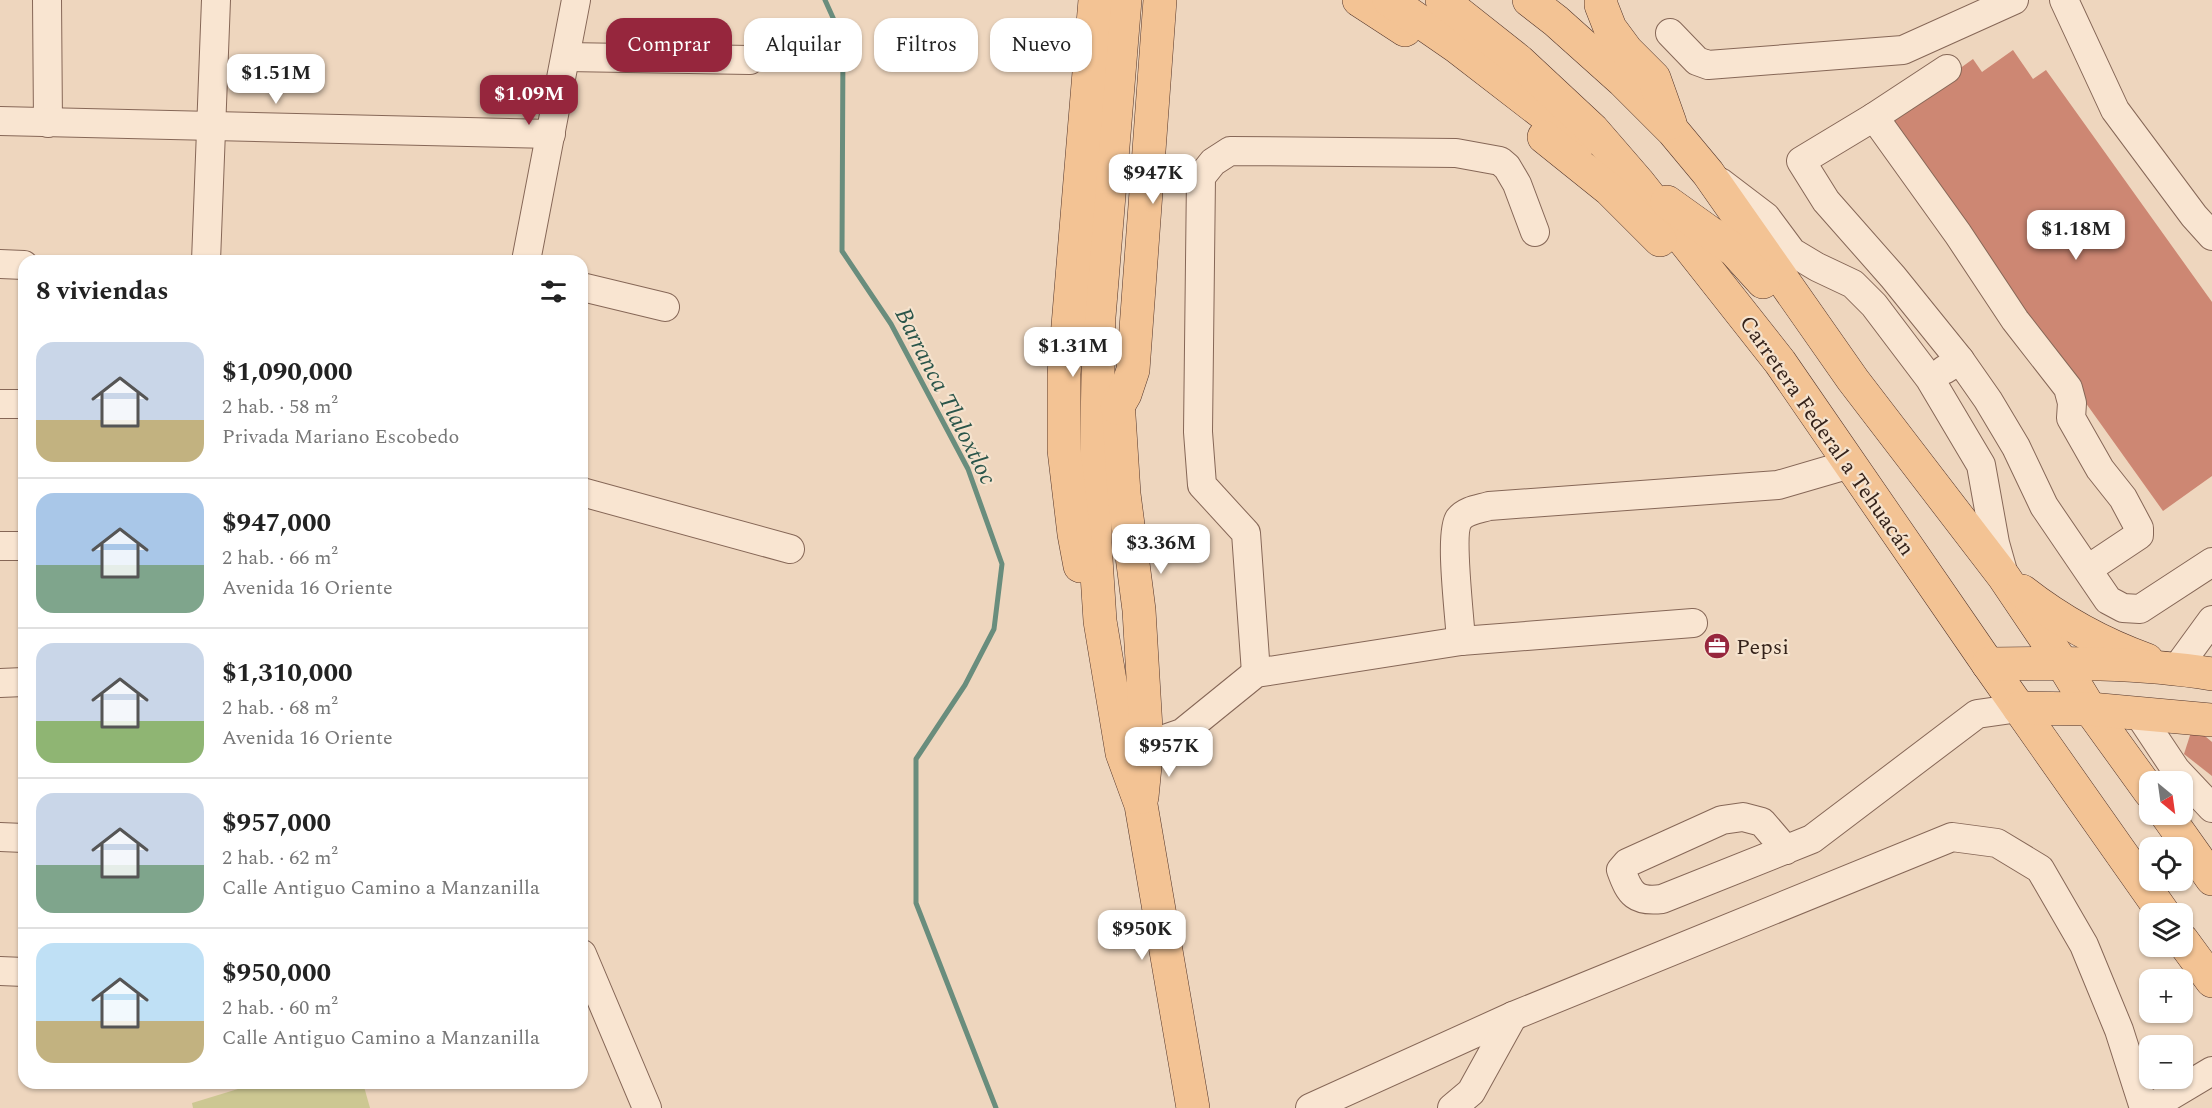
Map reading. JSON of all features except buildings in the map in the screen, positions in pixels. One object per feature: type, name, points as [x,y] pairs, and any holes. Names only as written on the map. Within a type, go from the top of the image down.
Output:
[{"type":"main road","points":[[1095,0],[1066,333],[1064,450],[1079,562],[1100,621],[1135,750]]},
{"type":"main road","points":[[1107,0],[1080,289],[1083,333],[1088,349],[1099,369],[1107,399],[1118,419]]},
{"type":"main road","points":[[1100,621],[1095,543],[1099,317],[1125,0]]},
{"type":"main road","points":[[1144,0],[1120,297],[1118,419],[1124,494],[1139,610],[1135,750],[1141,805],[1193,1108]]},
{"type":"main road","points":[[1118,419],[1133,370],[1160,0]]},
{"type":"main road","points":[[1359,0],[1457,67],[1610,190],[1653,232],[1728,315],[1742,326],[1757,333]]},
{"type":"main road","points":[[1389,0],[1457,47],[1562,130],[1734,250],[1754,270],[1808,338],[1853,380]]},
{"type":"main road","name":"Carretera Federal a Tehuacán","points":[[1442,0],[1519,61],[1593,130],[1638,182],[1779,362],[2156,903]]},
{"type":"main road","points":[[1528,0],[1556,21],[1623,81],[1673,131],[1708,173],[1853,380],[2004,577],[2090,709],[2144,771]]},
{"type":"main road","points":[[1601,0],[1610,28],[1627,51],[1654,78],[1673,131]]},
{"type":"main road","points":[[2004,577],[2057,616],[2085,632],[2139,658],[2167,668],[2177,668]]},
{"type":"main road","points":[[1988,664],[2062,663],[2177,668],[2212,674]]},
{"type":"main road","points":[[2019,708],[2090,709],[2212,720]]},
{"type":"main road","points":[[2174,825],[2212,879]]},
{"type":"main road","points":[[2193,955],[2212,981]]},
{"type":"street","points":[[47,0],[48,123]]},
{"type":"street","points":[[206,255],[216,0]]},
{"type":"street","points":[[527,255],[576,0]]},
{"type":"street","points":[[1670,33],[1697,61],[1708,66],[1903,50],[2014,0]]},
{"type":"street","points":[[2064,0],[2115,110],[2194,216],[2212,236]]},
{"type":"street","points":[[566,57],[744,60]]},
{"type":"street","points":[[1947,69],[1801,161],[1826,201],[1893,277],[1960,360],[1988,400],[2016,447],[2044,506],[2108,600],[2122,608],[2140,609],[2212,562]]},
{"type":"street","points":[[1874,117],[1958,234],[2015,320],[2068,388],[2072,403],[2071,418],[2100,469],[2123,498],[2139,528],[2139,535],[2131,542],[2088,569]]},
{"type":"street","points":[[0,121],[551,134]]},
{"type":"street","points":[[1256,673],[1246,533],[1202,485],[1198,432],[1202,177],[1213,162],[1230,150],[1456,153],[1500,161],[1507,167],[1517,184],[1535,232]]},
{"type":"street","points":[[1708,173],[1766,216],[1792,252],[1853,284],[1874,305],[1930,379],[1981,465],[1995,543],[2004,577]]},
{"type":"street","points":[[0,264],[18,265]]},
{"type":"street","points":[[588,288],[665,307]]},
{"type":"street","points":[[1930,379],[1960,360]]},
{"type":"street","points":[[0,404],[18,404]]},
{"type":"street","points":[[1461,641],[1454,538],[1458,520],[1467,512],[1489,506],[1778,485],[1850,464]]},
{"type":"street","points":[[588,494],[790,549]]},
{"type":"street","points":[[0,546],[18,546]]},
{"type":"street","points":[[2177,668],[2212,620]]},
{"type":"street","points":[[1135,750],[1182,733],[1256,673],[1461,641],[1693,623]]},
{"type":"street","points":[[1977,714],[1988,664]]},
{"type":"street","points":[[0,682],[18,682]]},
{"type":"street","points":[[1786,850],[1762,822],[1743,817],[1722,820],[1627,863],[1621,870],[1626,885],[1635,897],[1647,901],[1662,899],[1786,850],[1812,839],[1977,714],[2019,708]]},
{"type":"street","points":[[2138,713],[2152,771]]},
{"type":"street","points":[[2193,800],[2212,808]]},
{"type":"street","points":[[0,837],[18,838]]},
{"type":"street","points":[[1310,1108],[1513,1016],[1952,837],[1997,843],[2040,869],[2084,945],[2119,1030],[2144,1108]]},
{"type":"street","points":[[588,968],[647,1108]]},
{"type":"street","points":[[0,971],[18,972]]},
{"type":"street","points":[[1452,1108],[1471,1092],[1513,1016]]},
{"type":"street","points":[[2150,1108],[2212,1071]]},
{"type":"shaded area","points":[[238,1089],[365,1089],[370,1108],[193,1108],[192,1103]]},
{"type":"waterway","name":"Barranca Tlaloxtloc","points":[[825,0],[843,40],[842,251],[891,324],[968,469],[1002,564],[994,629],[965,685],[916,759],[916,903],[996,1108]]},
{"type":"place","name":"Pepsi","points":[[1717,646]]}]
